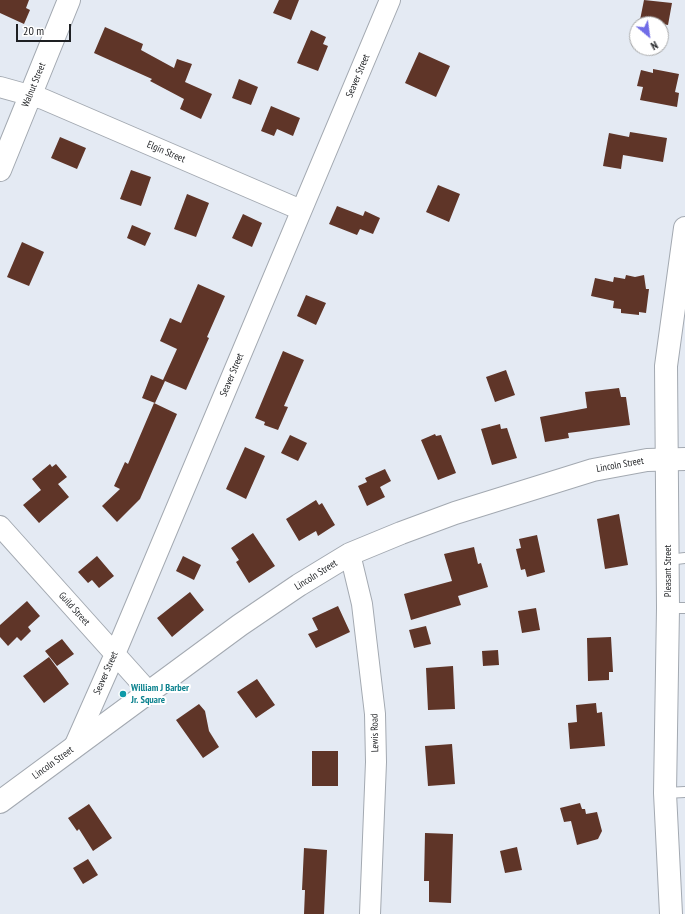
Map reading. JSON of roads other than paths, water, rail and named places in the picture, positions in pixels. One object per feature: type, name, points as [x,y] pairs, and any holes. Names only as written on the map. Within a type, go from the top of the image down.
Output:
[{"type":"street","name":"Walnut Street","points":[[0,170],[68,0]]},
{"type":"street","name":"Seaver Street","points":[[72,749],[115,654],[390,0]]},
{"type":"street","name":"Elgin Street","points":[[0,87],[43,99],[301,210]]},
{"type":"street","name":"Pleasant Street","points":[[672,914],[675,793],[676,459],[666,366],[685,228]]},
{"type":"street","name":"Lincoln Street","points":[[0,802],[247,621],[299,585],[350,554],[456,513],[593,470],[620,464],[676,459]]},
{"type":"street","name":"Guild Street","points":[[0,526],[149,692]]},
{"type":"street","name":"Lewis Road","points":[[350,554],[362,604],[375,714],[376,762],[370,914]]},
{"type":"place","name":"William J Barber Jr. Square","points":[[123,694]]}]
